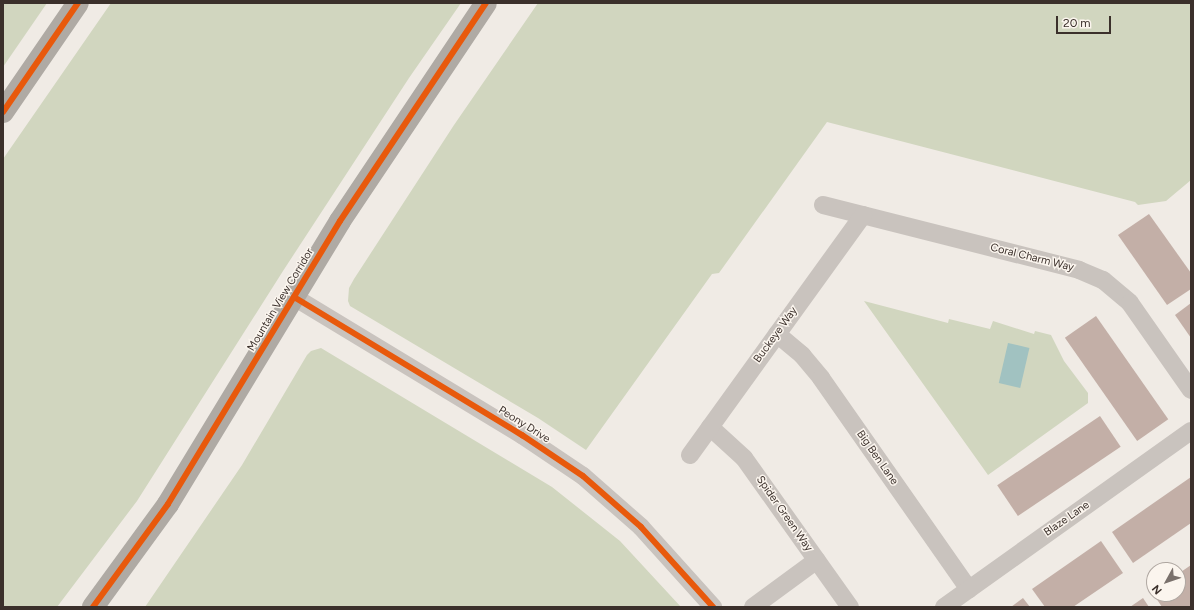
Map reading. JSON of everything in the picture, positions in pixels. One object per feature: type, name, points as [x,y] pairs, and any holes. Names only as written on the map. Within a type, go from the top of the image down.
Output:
[{"type":"highway","points":[[3,112],[78,3]]},
{"type":"highway","name":"Mountain View Corridor","points":[[93,607],[168,504],[340,221],[486,3]]},
{"type":"street","name":"Coral Charm Way","points":[[823,205],[1079,270],[1103,280],[1130,303],[1191,390]]},
{"type":"street","name":"Buckeye Way","points":[[690,455],[863,215]]},
{"type":"street","name":"Peony Drive","points":[[294,297],[522,435],[583,476],[640,527],[713,607]]},
{"type":"street","name":"Big Ben Lane","points":[[777,334],[802,356],[821,378],[969,589]]},
{"type":"street","name":"Spider Green Way","points":[[710,427],[744,458],[850,607]]},
{"type":"street","name":"Blaze Lane","points":[[944,607],[1191,431]]},
{"type":"street","points":[[753,607],[817,560]]},
{"type":"green space","points":[[3,3],[47,3],[3,67]]},
{"type":"green space","points":[[111,3],[461,3],[409,78],[283,271],[137,501],[57,607],[3,607],[3,159]]},
{"type":"green space","points":[[538,3],[1191,3],[1191,180],[1166,201],[1138,205],[1135,202],[827,122],[719,273],[712,274],[586,450],[538,418],[350,306],[348,301],[349,288],[354,279],[454,125]]},
{"type":"green space","points":[[864,301],[948,323],[949,319],[990,329],[993,321],[1034,334],[1035,331],[1051,335],[1064,361],[1088,393],[1088,403],[988,475]]},
{"type":"green space","points":[[321,348],[552,487],[620,541],[681,607],[145,607],[242,465],[307,355],[311,351]]},
{"type":"water","points":[[1008,343],[1029,348],[1020,388],[999,383]]},
{"type":"building","points":[[1149,214],[1191,273],[1191,289],[1167,305],[1118,235]]},
{"type":"building","points":[[1191,303],[1191,338],[1175,315]]},
{"type":"building","points":[[1096,316],[1168,419],[1137,441],[1065,338]]},
{"type":"building","points":[[1100,416],[1121,447],[1018,516],[997,485]]},
{"type":"building","points":[[1191,477],[1191,523],[1133,563],[1112,532]]},
{"type":"building","points":[[1101,541],[1123,573],[1073,607],[1045,607],[1032,589]]},
{"type":"building","points":[[1191,565],[1191,607],[1162,607],[1159,602],[1186,602],[1186,568]]},
{"type":"building","points":[[1023,598],[1030,607],[1011,607]]},
{"type":"building","points":[[1143,598],[1149,607],[1130,607]]},
{"type":"cycle path","points":[[3,112],[78,3]]},
{"type":"cycle path","points":[[93,607],[168,504],[340,221],[486,3]]},
{"type":"cycle path","points":[[294,297],[522,435],[583,476],[641,527],[713,607]]}]
